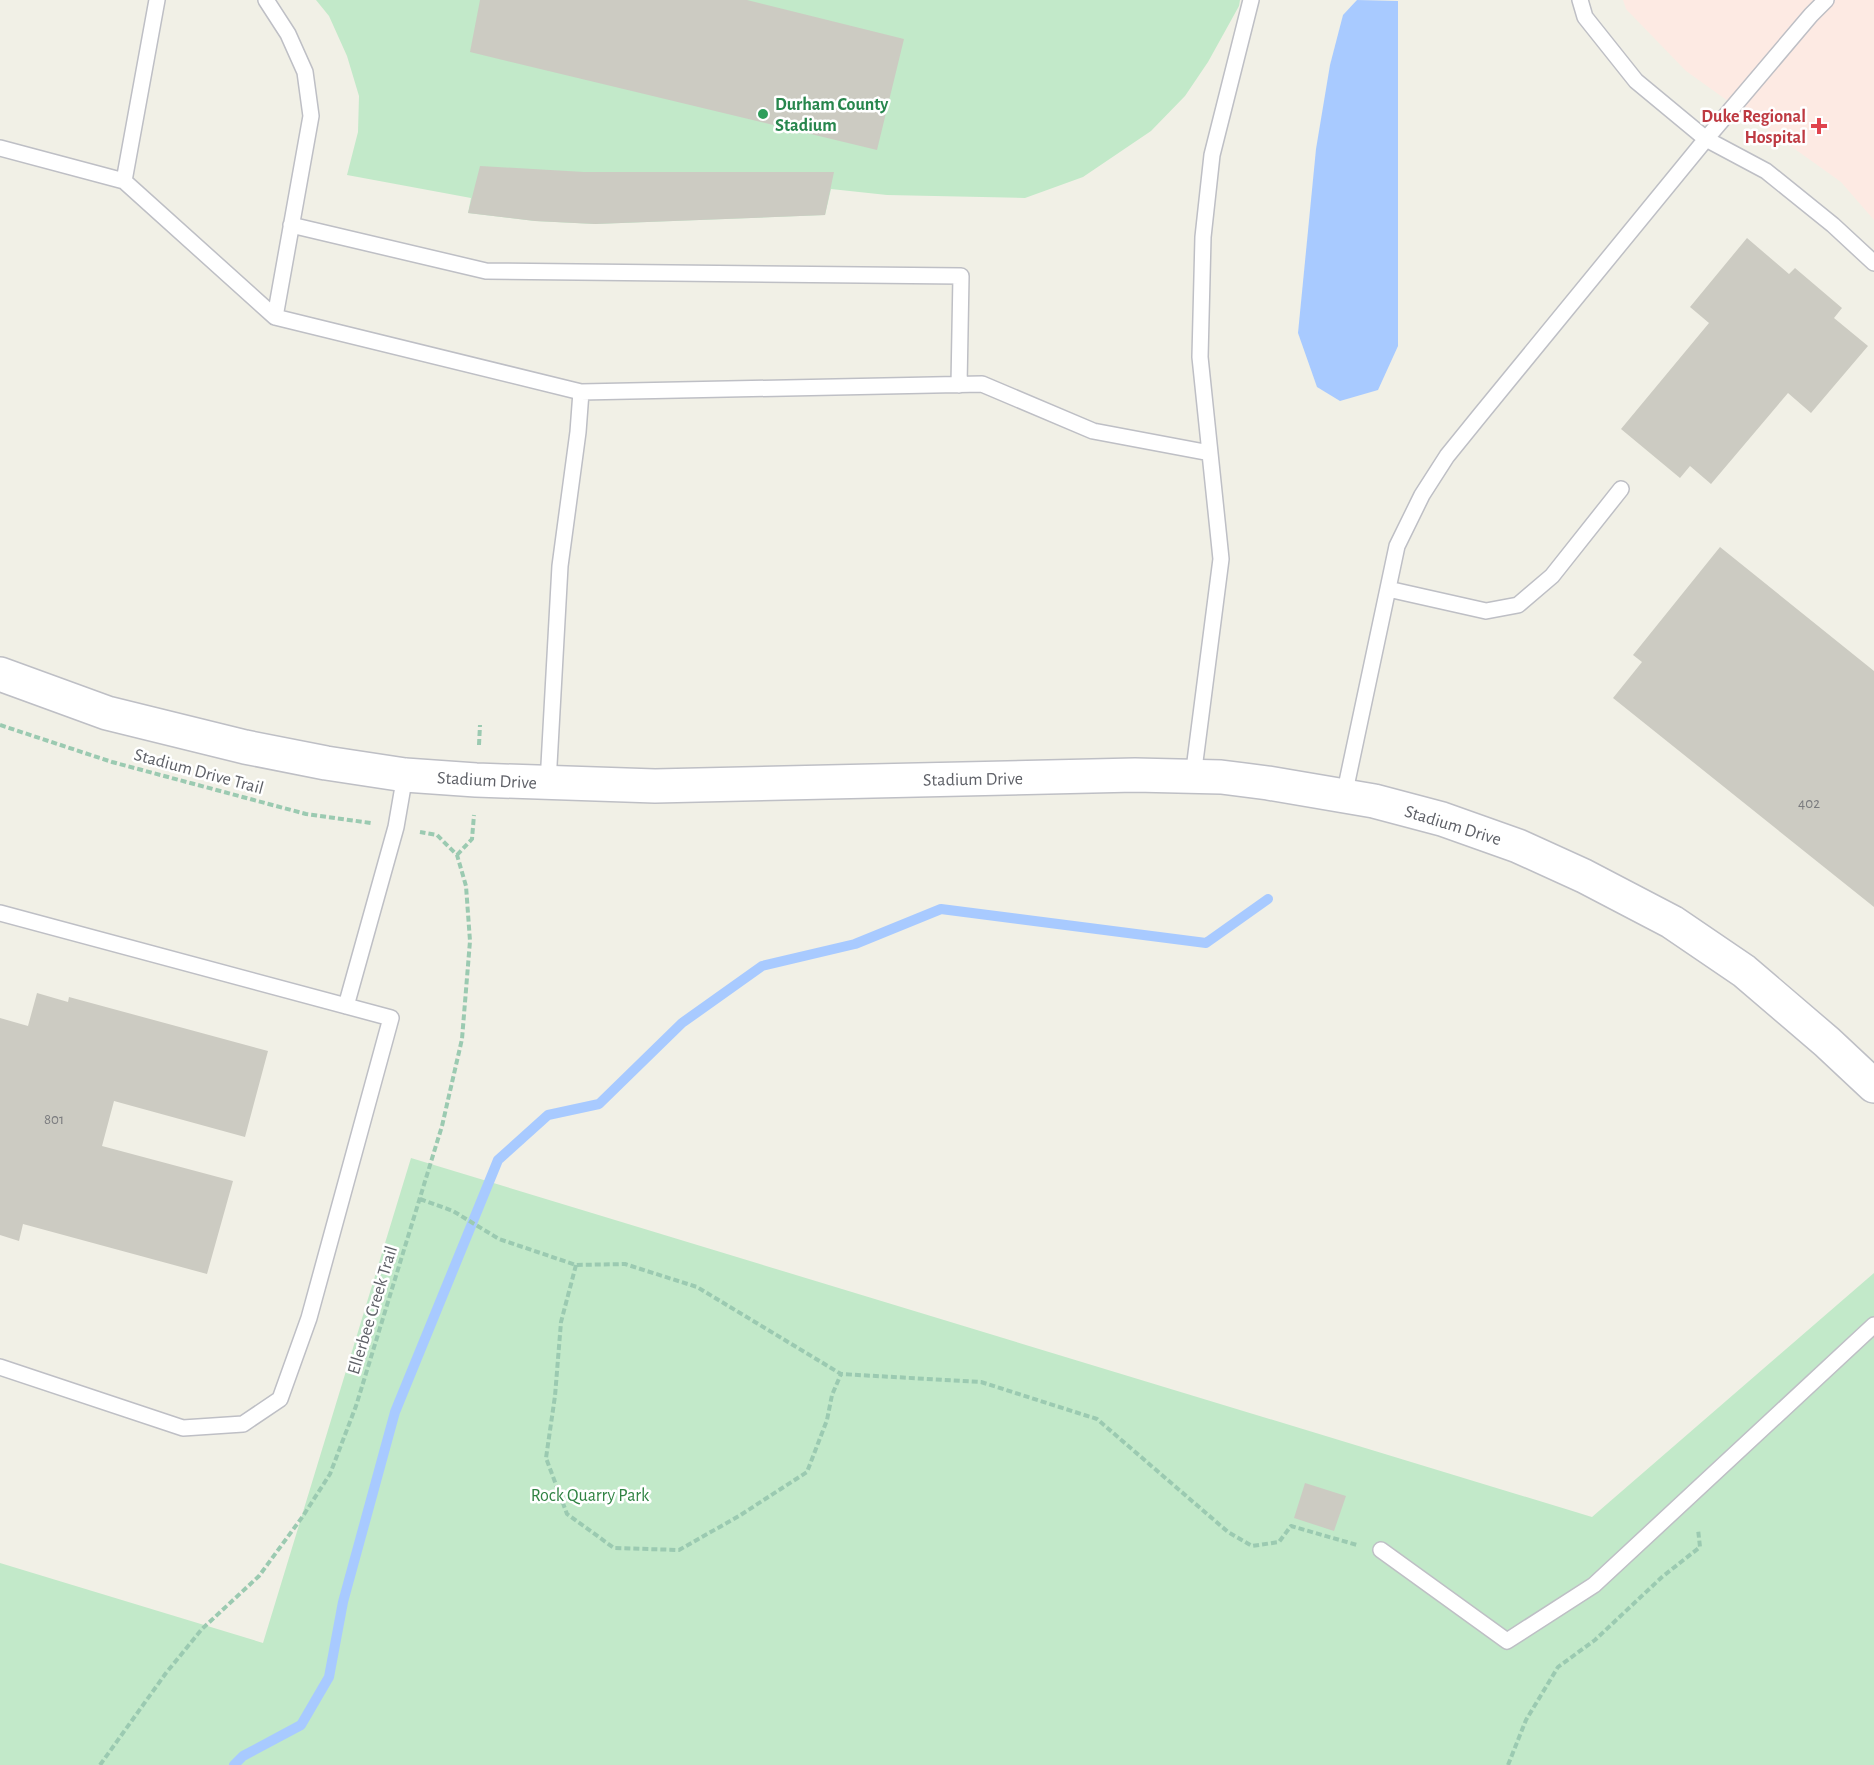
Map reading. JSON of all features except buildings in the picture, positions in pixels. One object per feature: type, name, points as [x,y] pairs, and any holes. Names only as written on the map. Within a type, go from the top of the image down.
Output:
[{"type":"street","name":"Stadium Drive","points":[[0,674],[107,713],[245,747],[405,775],[655,786],[1123,775],[1221,777],[1374,801],[1442,819],[1518,846],[1584,876],[1672,922],[1744,971],[1827,1042],[1874,1086]]},
{"type":"lane","points":[[124,181],[157,0]]},
{"type":"lane","points":[[266,0],[288,34],[305,72],[310,116],[276,317]]},
{"type":"lane","points":[[1192,777],[1221,559],[1200,357],[1203,237],[1212,155],[1251,0]]},
{"type":"lane","points":[[1580,0],[1585,17],[1636,81],[1706,139],[1766,171],[1833,225],[1874,262]]},
{"type":"lane","points":[[1344,796],[1397,546],[1422,495],[1448,456],[1706,139],[1826,0]]},
{"type":"lane","points":[[0,148],[124,181],[276,317],[581,392],[982,384],[1093,431],[1210,453]]},
{"type":"lane","points":[[291,225],[486,271],[961,276],[959,385]]},
{"type":"lane","points":[[548,783],[560,566],[578,432],[581,392]]},
{"type":"lane","points":[[1388,590],[1486,612],[1518,605],[1552,576],[1621,489]]},
{"type":"lane","points":[[346,1006],[396,827],[405,775]]},
{"type":"lane","points":[[0,913],[391,1018],[309,1318],[280,1399],[243,1424],[183,1428],[0,1367]]},
{"type":"lane","points":[[1381,1550],[1507,1641],[1594,1585],[1874,1325]]},
{"type":"path","name":"Stadium Drive Trail","points":[[0,725],[112,762],[306,814],[396,827]]},
{"type":"path","points":[[478,745],[480,725]]},
{"type":"path","points":[[396,827],[437,835],[457,855],[472,839],[474,815]]},
{"type":"path","name":"Ellerbee Creek Trail","points":[[100,1765],[202,1629],[259,1576],[303,1516],[330,1474],[356,1406],[420,1199],[442,1126],[462,1039],[470,941],[466,886],[457,855]]},
{"type":"path","points":[[420,1199],[453,1211],[499,1239],[576,1265],[625,1264],[696,1287],[841,1374],[981,1382],[1097,1419],[1228,1532],[1252,1546],[1279,1542],[1291,1526],[1381,1550]]},
{"type":"path","points":[[576,1265],[561,1322],[555,1396],[546,1458],[567,1514],[614,1548],[679,1550],[739,1516],[807,1472],[827,1420],[832,1395],[841,1374]]},
{"type":"path","points":[[1508,1765],[1526,1720],[1558,1667],[1595,1640],[1662,1577],[1700,1547],[1698,1529]]},
{"type":"shaded area","name":"Duke Regional Hospital","points":[[1623,0],[1874,0],[1874,220],[1841,182],[1686,71],[1626,9]]},
{"type":"green space","name":"Durham County Stadium","points":[[316,0],[1240,0],[1239,6],[1208,62],[1185,96],[1151,131],[1083,177],[1025,198],[887,195],[831,189],[825,215],[595,224],[535,221],[468,213],[471,198],[347,175],[358,132],[359,96],[347,56],[329,16]]},
{"type":"green space","name":"Rock Quarry Park","points":[[411,1158],[1592,1517],[1874,1273],[1874,1765],[0,1765],[0,1563],[263,1643]]},
{"type":"water","points":[[1357,0],[1398,1],[1398,346],[1378,390],[1340,401],[1317,387],[1298,333],[1316,149],[1330,65],[1343,15]]},
{"type":"waterway","points":[[234,1765],[243,1756],[301,1725],[329,1677],[343,1602],[395,1412],[498,1160],[548,1115],[599,1104],[682,1023],[762,966],[855,944],[941,909],[1206,943],[1268,899]]},
{"type":"place","name":"Durham County Stadium","points":[[763,114]]},
{"type":"place","name":"Duke Regional Hospital","points":[[1819,126]]}]
